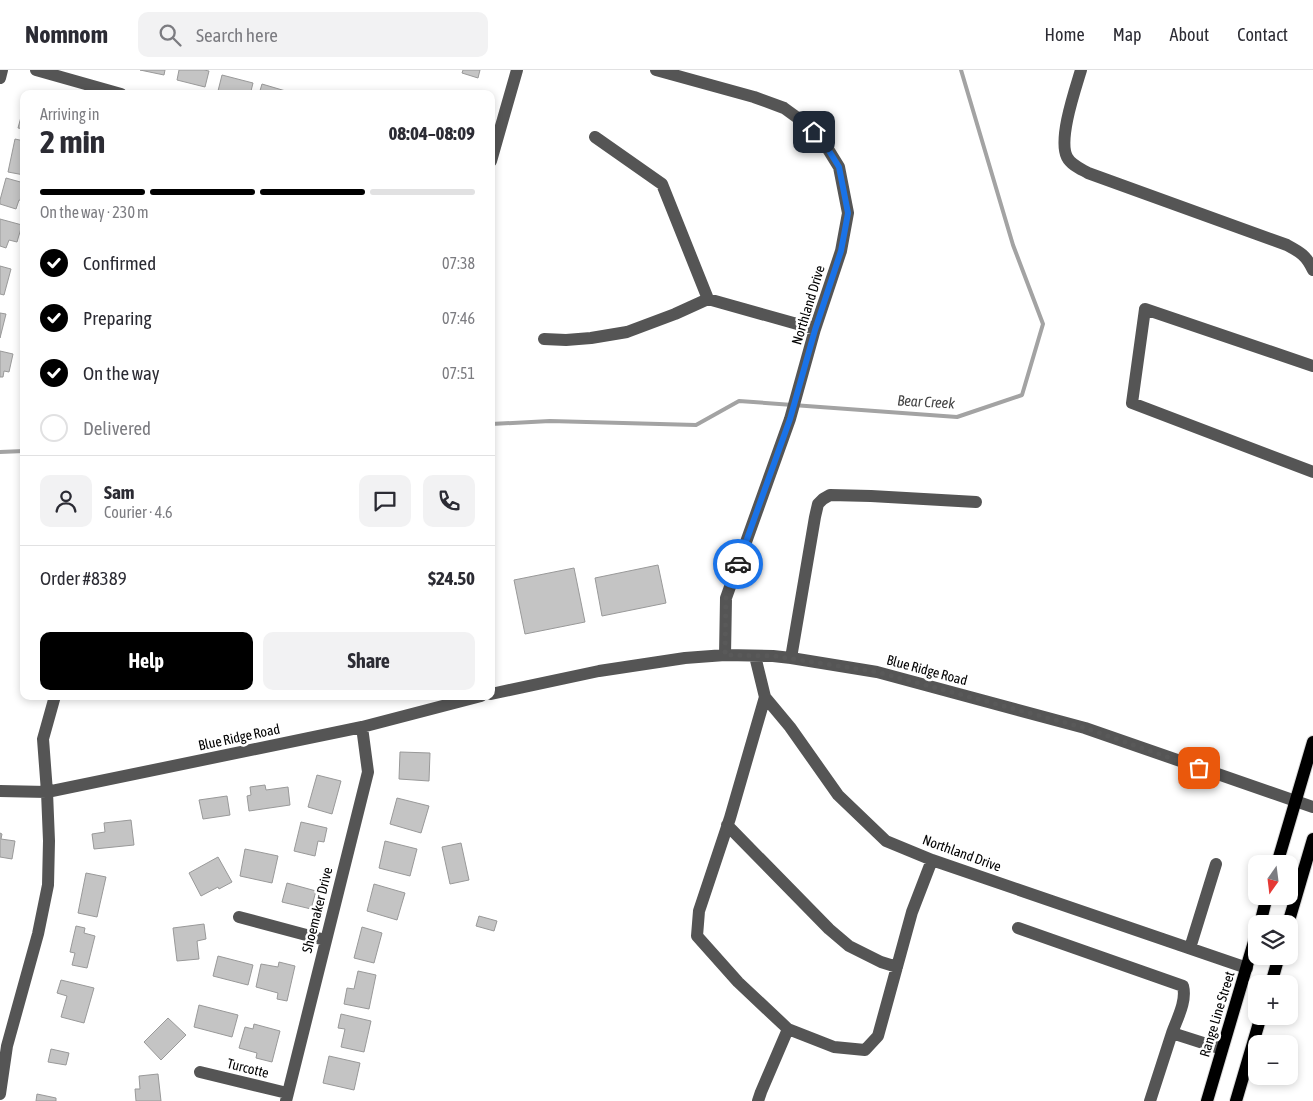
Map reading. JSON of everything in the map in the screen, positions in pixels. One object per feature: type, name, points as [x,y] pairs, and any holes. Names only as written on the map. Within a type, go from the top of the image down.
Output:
[{"type":"main road","points":[[1280,855],[1313,742]]},
{"type":"main road","points":[[1291,915],[1313,839]]},
{"type":"main road","name":"Range Line Street","points":[[1207,1101],[1248,964]]},
{"type":"main road","points":[[1236,1101],[1258,1025]]},
{"type":"street","points":[[0,78],[2,70]]},
{"type":"street","points":[[36,70],[107,90]]},
{"type":"street","points":[[495,147],[517,70]]},
{"type":"street","name":"Northland Drive","points":[[656,70],[754,97],[784,108],[806,124],[823,141],[839,167],[848,213],[841,251],[815,330],[790,419],[726,598],[725,655]]},
{"type":"street","points":[[1081,70],[1068,116],[1064,140],[1068,159],[1076,167],[1287,245],[1302,253],[1313,270]]},
{"type":"street","points":[[596,137],[662,184],[708,299]]},
{"type":"street","points":[[544,339],[591,338],[626,332],[675,314],[708,299],[815,330]]},
{"type":"street","points":[[1313,366],[1145,309],[1132,403],[1313,472]]},
{"type":"street","points":[[791,658],[815,517],[818,504],[823,499],[830,495],[976,502]]},
{"type":"street","name":"Blue Ridge Road","points":[[495,693],[599,671],[685,658],[725,655],[791,658],[877,672],[1072,725],[1313,807]]},
{"type":"street","name":"Northland Drive","points":[[755,656],[765,697],[790,727],[838,795],[886,841],[932,860],[1247,968]]},
{"type":"street","points":[[765,697],[699,911],[697,936],[738,982],[788,1029],[834,1047],[865,1050],[878,1036],[912,912],[932,860]]},
{"type":"street","points":[[0,1094],[7,1046],[38,934],[48,885],[49,841],[43,738],[54,700]]},
{"type":"street","name":"Blue Ridge Road","points":[[0,791],[47,792],[362,727],[447,700]]},
{"type":"street","name":"Shoemaker Drive","points":[[286,1097],[368,772],[362,727]]},
{"type":"street","points":[[727,825],[829,929],[849,946],[881,962],[897,967]]},
{"type":"street","points":[[1190,948],[1216,864]]},
{"type":"street","points":[[239,917],[325,940]]},
{"type":"street","points":[[1018,928],[1183,986],[1185,992],[1184,999],[1150,1101]]},
{"type":"street","points":[[758,1101],[788,1029]]},
{"type":"street","points":[[1172,1033],[1222,1049]]},
{"type":"street","name":"Turcotte","points":[[200,1072],[286,1097]]},
{"type":"building","points":[[140,70],[165,70],[164,75]]},
{"type":"building","points":[[179,70],[209,71],[205,87],[177,80]]},
{"type":"building","points":[[463,70],[480,70],[478,78],[462,73]]},
{"type":"building","points":[[222,75],[253,83],[251,90],[218,90]]},
{"type":"building","points":[[262,84],[282,90],[260,90]]},
{"type":"building","points":[[15,139],[20,140],[20,174],[8,172]]},
{"type":"building","points":[[6,178],[20,182],[20,200],[16,209],[0,204]]},
{"type":"building","points":[[0,219],[20,224],[17,242],[9,240],[6,248],[0,246]]},
{"type":"building","points":[[0,266],[11,269],[4,295],[0,294]]},
{"type":"building","points":[[0,313],[6,314],[0,338]]},
{"type":"building","points":[[0,351],[13,354],[9,372],[4,371],[3,377],[0,377]]},
{"type":"building","points":[[658,565],[666,603],[602,616],[595,578]]},
{"type":"building","points":[[574,568],[585,622],[525,634],[514,580]]},
{"type":"building","points":[[400,752],[430,753],[429,781],[399,779]]},
{"type":"building","points":[[317,775],[341,781],[332,814],[308,807]]},
{"type":"building","points":[[265,785],[266,790],[288,787],[290,805],[249,811],[247,796],[251,795],[250,787]]},
{"type":"building","points":[[227,796],[230,815],[203,819],[199,800]]},
{"type":"building","points":[[397,798],[429,806],[421,833],[390,824]]},
{"type":"building","points":[[131,820],[134,845],[94,849],[92,834],[105,832],[104,823]]},
{"type":"building","points":[[301,822],[327,828],[324,842],[318,841],[315,856],[294,851]]},
{"type":"building","points":[[0,833],[2,834],[1,839],[15,841],[12,859],[0,857]]},
{"type":"building","points":[[385,841],[417,849],[410,876],[379,868]]},
{"type":"building","points":[[461,843],[469,880],[450,884],[442,847]]},
{"type":"building","points":[[245,849],[278,856],[272,883],[240,876]]},
{"type":"building","points":[[218,857],[232,882],[201,896],[189,873]]},
{"type":"building","points":[[86,873],[106,877],[97,917],[78,913]]},
{"type":"building","points":[[287,883],[316,891],[311,909],[282,902]]},
{"type":"building","points":[[374,884],[405,893],[397,920],[367,911]]},
{"type":"building","points":[[479,916],[497,921],[494,931],[476,926]]},
{"type":"building","points":[[204,924],[206,939],[197,941],[199,959],[177,961],[173,928]]},
{"type":"building","points":[[76,926],[85,928],[84,933],[95,936],[87,968],[72,965],[75,953],[70,952]]},
{"type":"building","points":[[362,927],[382,933],[374,963],[354,958]]},
{"type":"building","points":[[218,956],[253,965],[248,985],[213,976]]},
{"type":"building","points":[[279,962],[295,966],[287,1001],[277,999],[278,993],[256,987],[261,964],[278,967]]},
{"type":"building","points":[[358,971],[376,975],[369,1009],[344,1004],[347,988],[354,989]]},
{"type":"building","points":[[61,980],[94,988],[84,1023],[61,1017],[67,996],[57,993]]},
{"type":"building","points":[[199,1005],[238,1015],[232,1037],[194,1027]]},
{"type":"building","points":[[341,1014],[371,1021],[364,1052],[341,1047],[345,1029],[338,1028]]},
{"type":"building","points":[[168,1018],[186,1035],[161,1060],[144,1042]]},
{"type":"building","points":[[254,1024],[280,1031],[272,1062],[256,1058],[257,1053],[239,1048],[245,1027],[253,1029]]},
{"type":"building","points":[[51,1049],[69,1053],[66,1065],[48,1062]]},
{"type":"building","points":[[329,1056],[360,1063],[354,1090],[323,1083]]},
{"type":"building","points":[[158,1074],[161,1101],[136,1101],[135,1089],[140,1089],[139,1076]]},
{"type":"building","points":[[37,1094],[56,1098],[56,1101],[36,1101]]},
{"type":"waterway","name":"Bear Creek","points":[[495,424],[550,421],[696,425],[739,401],[957,417],[1022,395],[1043,324],[1013,245],[961,70]]},
{"type":"waterway","name":"Bear Creek","points":[[0,452],[20,451]]},
{"type":"way so far","points":[[738,564],[726,598],[725,655],[774,656],[877,672],[1085,728],[1199,768]]},
{"type":"route","points":[[738,564],[790,419],[815,330],[841,251],[848,213],[839,167],[823,141],[814,132]]}]
